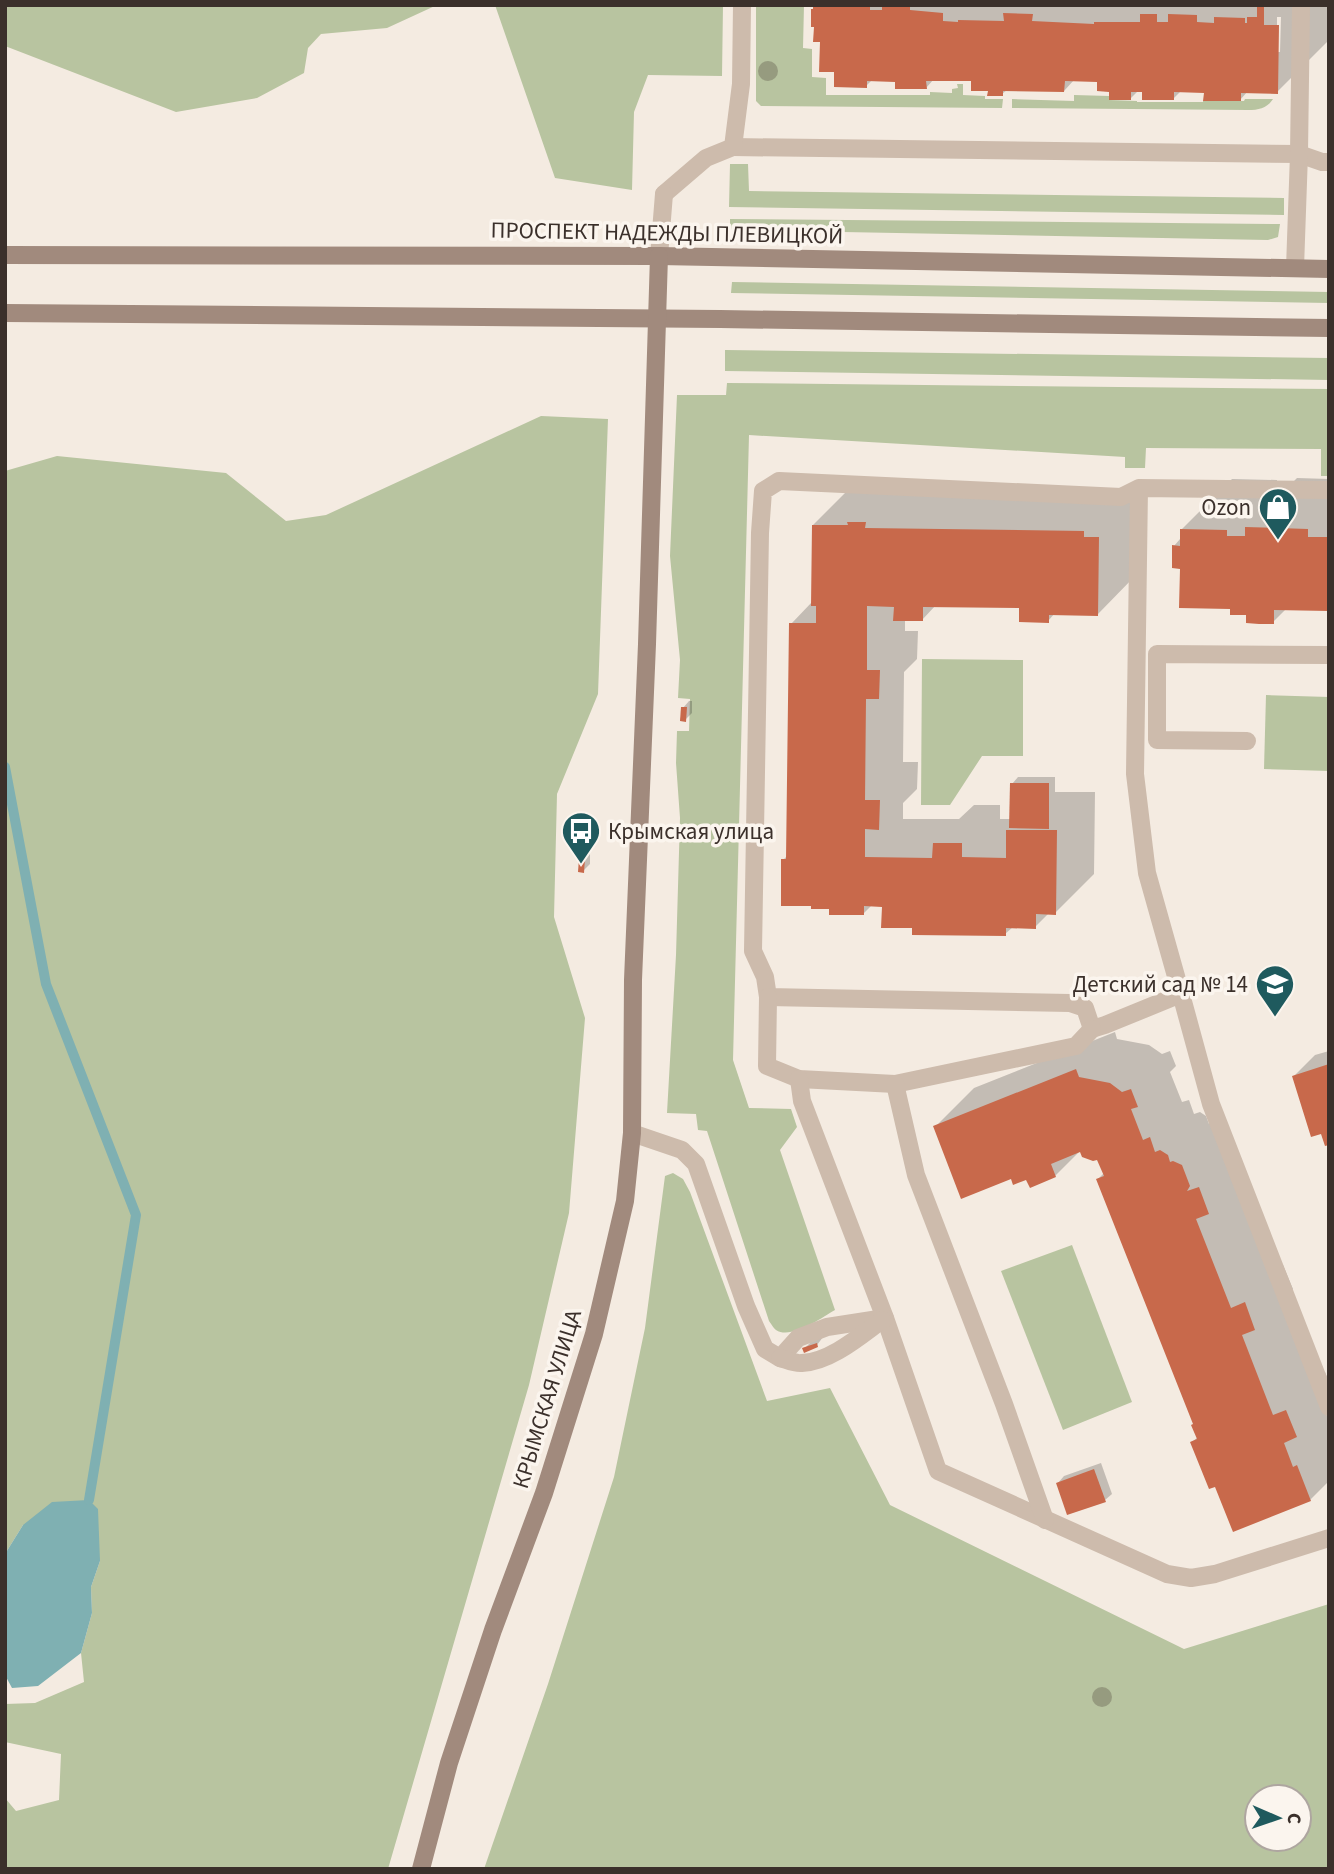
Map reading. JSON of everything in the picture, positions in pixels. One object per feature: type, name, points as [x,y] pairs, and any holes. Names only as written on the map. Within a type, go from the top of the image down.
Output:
[{"type":"main road","name":"ПРОСПЕКТ НАДЕЖДЫ ПЛЕВИЦКОЙ","points":[[5,256],[659,256],[1329,269]]},
{"type":"main road","name":"КРЫМСКАЯ УЛИЦА","points":[[421,1869],[449,1763],[493,1630],[544,1493],[594,1334],[625,1201],[632,1133],[634,980],[648,644],[659,256]]},
{"type":"main road","points":[[5,313],[1329,328]]},
{"type":"street","points":[[733,147],[741,84],[742,5]]},
{"type":"street","points":[[1295,268],[1301,5]]},
{"type":"street","points":[[659,256],[664,194],[706,158],[733,147],[1299,154],[1329,162]]},
{"type":"street","points":[[1181,994],[1092,1029],[1076,1046],[895,1084],[799,1079],[767,1066],[768,997],[765,977],[753,951],[763,491],[779,481],[1121,498],[1139,488],[1329,490]]},
{"type":"street","points":[[1139,488],[1135,774],[1147,873],[1211,1104],[1329,1408]]},
{"type":"street","points":[[1247,741],[1157,740],[1157,654],[1329,655]]},
{"type":"street","points":[[768,997],[1070,1003],[1084,1008],[1092,1029]]},
{"type":"street","points":[[799,1079],[802,1101],[885,1318],[938,1471],[1167,1574],[1191,1578],[1215,1574],[1329,1538]]},
{"type":"street","points":[[895,1084],[916,1175],[1004,1404],[1045,1520]]},
{"type":"street","points":[[632,1133],[682,1150],[696,1164],[746,1306],[765,1349],[780,1358],[801,1363],[817,1359],[838,1351],[885,1318]]},
{"type":"street","points":[[780,1358],[798,1338],[827,1327],[885,1318]]},
{"type":"green space","points":[[5,5],[437,5],[387,28],[321,34],[308,48],[304,73],[257,98],[176,112],[5,46]]},
{"type":"green space","points":[[495,5],[723,5],[722,76],[648,75],[634,112],[632,190],[555,178]]},
{"type":"green space","points":[[756,5],[804,5],[803,48],[812,49],[812,77],[826,78],[826,95],[930,95],[930,92],[952,93],[952,89],[958,88],[957,84],[963,84],[963,95],[1003,99],[1002,108],[761,106],[756,101]]},
{"type":"green space","points":[[1074,95],[1109,96],[1109,100],[1137,102],[1273,99],[1265,106],[1252,110],[1012,108],[1012,99],[1074,101]]},
{"type":"green space","points":[[730,164],[748,164],[749,191],[1284,198],[1284,215],[729,207]]},
{"type":"green space","points":[[730,219],[1280,224],[1278,237],[1268,240],[730,230]]},
{"type":"green space","points":[[732,282],[1329,292],[1329,303],[731,293]]},
{"type":"green space","points":[[725,350],[1329,358],[1329,380],[725,371]]},
{"type":"green space","points":[[727,383],[1329,389],[1329,476],[1321,476],[1321,449],[1146,448],[1145,468],[1125,468],[1125,457],[749,435],[733,1060],[749,1108],[791,1109],[797,1127],[780,1150],[835,1310],[806,1327],[790,1332],[776,1330],[769,1321],[707,1131],[698,1130],[696,1114],[667,1113],[680,818],[676,763],[677,731],[689,731],[690,699],[678,698],[680,660],[670,556],[677,395],[726,395]]},
{"type":"green space","points":[[541,416],[608,419],[598,694],[557,794],[554,917],[585,1018],[569,1213],[529,1385],[388,1869],[5,1869],[5,1798],[16,1811],[59,1800],[61,1754],[5,1742],[5,1704],[35,1703],[84,1682],[81,1653],[92,1613],[91,1587],[100,1561],[23,1525],[5,1554],[5,471],[57,456],[226,473],[286,521],[326,515]]},
{"type":"green space","points":[[922,659],[1023,660],[1023,756],[982,756],[950,805],[921,805]]},
{"type":"green space","points":[[1266,695],[1329,697],[1329,771],[1264,769]]},
{"type":"green space","points":[[673,1173],[683,1179],[690,1192],[767,1401],[830,1388],[890,1505],[1184,1649],[1329,1604],[1329,1869],[484,1869],[548,1684],[614,1477],[645,1328],[665,1176]]},
{"type":"green space","points":[[1072,1245],[1132,1402],[1063,1430],[1001,1271]]},
{"type":"water","points":[[89,1500],[98,1509],[100,1561],[91,1587],[92,1613],[81,1653],[38,1686],[12,1688],[5,1675],[5,1554],[23,1525],[52,1502]]},
{"type":"building","points":[[813,5],[870,5],[870,10],[882,10],[882,5],[910,5],[910,10],[943,13],[943,21],[1004,21],[1003,13],[1033,14],[1032,21],[1094,24],[1140,22],[1140,14],[1157,14],[1157,22],[1168,22],[1168,14],[1197,15],[1197,22],[1214,23],[1214,17],[1245,18],[1247,23],[1247,17],[1257,17],[1257,7],[1264,7],[1264,25],[1279,25],[1278,94],[1241,93],[1241,101],[1203,101],[1204,93],[1174,92],[1174,100],[1142,100],[1142,92],[1131,92],[1131,100],[1109,100],[1109,92],[1097,91],[1097,82],[1065,81],[1064,92],[1003,91],[1003,96],[987,96],[988,91],[971,91],[971,81],[926,81],[927,89],[895,89],[895,82],[867,81],[867,88],[834,87],[834,72],[819,72],[820,42],[813,42],[814,27],[811,27]]},
{"type":"building","points":[[847,522],[866,522],[865,528],[1084,531],[1084,537],[1099,537],[1098,616],[1049,615],[1049,623],[1019,622],[1019,608],[923,607],[923,621],[893,621],[894,607],[867,606],[867,670],[880,670],[879,699],[866,699],[865,800],[880,800],[879,830],[865,829],[865,857],[932,858],[933,843],[962,843],[962,857],[1006,858],[1006,830],[1057,830],[1056,915],[1036,914],[1036,929],[1006,928],[1006,936],[912,935],[912,928],[881,928],[882,907],[864,906],[864,915],[829,915],[829,909],[781,906],[781,859],[786,859],[789,623],[816,623],[816,606],[811,606],[812,525],[848,525]]},
{"type":"building","points":[[1245,527],[1308,529],[1308,537],[1329,537],[1329,611],[1274,610],[1274,624],[1259,624],[1246,623],[1246,615],[1230,615],[1230,609],[1179,608],[1180,569],[1172,568],[1172,545],[1180,546],[1180,529],[1227,530],[1227,536],[1245,536]]},
{"type":"building","points":[[681,707],[687,707],[686,722],[680,721]]},
{"type":"building","points":[[1010,783],[1049,783],[1049,829],[1009,828]]},
{"type":"building","points":[[579,858],[585,858],[584,873],[578,872]]},
{"type":"building","points":[[1329,1064],[1329,1145],[1325,1146],[1321,1134],[1311,1137],[1292,1076]]},
{"type":"building","points":[[1076,1069],[1079,1077],[1110,1083],[1122,1092],[1131,1089],[1138,1107],[1131,1109],[1143,1140],[1150,1137],[1155,1152],[1160,1150],[1168,1155],[1170,1162],[1182,1165],[1190,1186],[1187,1191],[1199,1187],[1209,1214],[1196,1219],[1231,1308],[1245,1302],[1255,1330],[1242,1335],[1273,1415],[1286,1410],[1297,1437],[1284,1443],[1293,1467],[1297,1465],[1311,1501],[1233,1532],[1215,1487],[1209,1489],[1190,1442],[1197,1439],[1191,1425],[1193,1424],[1096,1179],[1104,1176],[1097,1160],[1082,1157],[1080,1152],[1051,1164],[1056,1177],[1030,1188],[1026,1180],[1013,1185],[1011,1179],[961,1199],[933,1126]]},
{"type":"building","points":[[817,1343],[818,1347],[804,1353],[802,1348]]},
{"type":"building","points":[[1094,1469],[1106,1502],[1067,1515],[1056,1483]]},
{"type":"waterway","points":[[5,767],[46,984],[136,1215],[89,1500]]},
{"type":"place","name":"Ozon","points":[[1278,541]]},
{"type":"place","name":"Крымская улица","points":[[581,865]]},
{"type":"place","name":"Детский сад № 14","points":[[1275,1018]]}]
